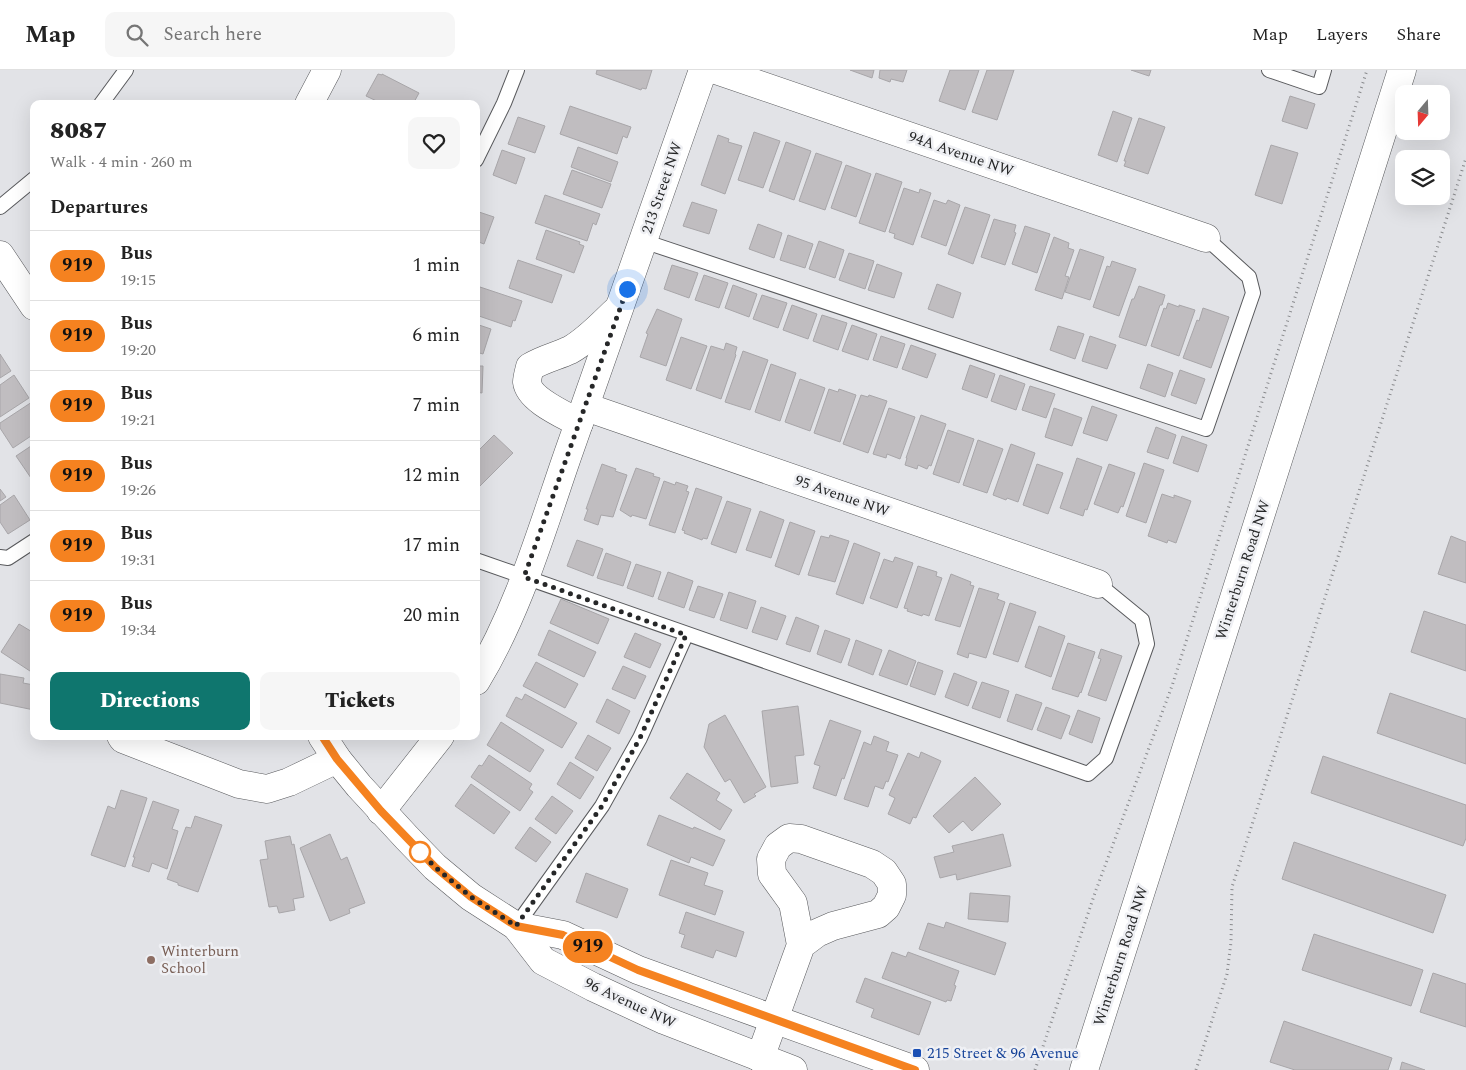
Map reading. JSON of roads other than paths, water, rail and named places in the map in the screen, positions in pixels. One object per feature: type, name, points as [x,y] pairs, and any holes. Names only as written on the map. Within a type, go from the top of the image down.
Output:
[{"type":"street","points":[[311,100],[327,70]]},
{"type":"street","name":"213 Street NW","points":[[480,674],[490,656],[524,577],[622,306],[703,70]]},
{"type":"street","name":"94A Avenue NW","points":[[716,70],[1206,238]]},
{"type":"street","name":"Winterburn Road NW","points":[[1084,1070],[1402,70]]},
{"type":"street","points":[[0,255],[30,300]]},
{"type":"street","name":"213 Street NW","points":[[583,415],[544,404],[532,392],[527,383],[530,366],[542,359],[570,350],[583,341],[622,306]]},
{"type":"street","name":"95 Avenue NW","points":[[583,415],[1098,584]]},
{"type":"street","points":[[126,740],[239,784],[267,789],[289,782],[337,759]]},
{"type":"street","name":"96 Avenue NW","points":[[325,740],[337,759],[381,811],[435,867],[471,897],[516,926],[544,961],[593,987],[664,1020],[793,1070]]},
{"type":"street","points":[[381,811],[437,740]]},
{"type":"street","points":[[760,1058],[801,945],[793,903],[772,874],[771,859],[778,846],[788,838],[801,839],[872,864],[884,872],[892,884],[892,895],[886,907],[878,914],[833,926],[816,933],[801,945]]},
{"type":"street","name":"96 Avenue NW","points":[[516,926],[563,935],[638,970],[915,1070]]},
{"type":"lane","points":[[104,100],[126,70]]},
{"type":"lane","points":[[480,152],[504,103],[517,70]]},
{"type":"lane","points":[[1269,70],[1319,87],[1324,70]]},
{"type":"lane","points":[[0,207],[30,182]]},
{"type":"lane","points":[[644,241],[1206,429],[1254,293],[1249,277],[1206,238]]},
{"type":"lane","points":[[0,557],[8,558],[30,544]]},
{"type":"lane","points":[[480,561],[1088,774],[1106,758],[1146,644],[1142,620],[1098,584]]},
{"type":"lane","points":[[516,926],[602,806],[640,738],[686,635]]},
{"type":"place","name":"Winterburn School","points":[[151,960]]},
{"type":"place","name":"215 Street & 96 Avenue","points":[[917,1053]]}]
